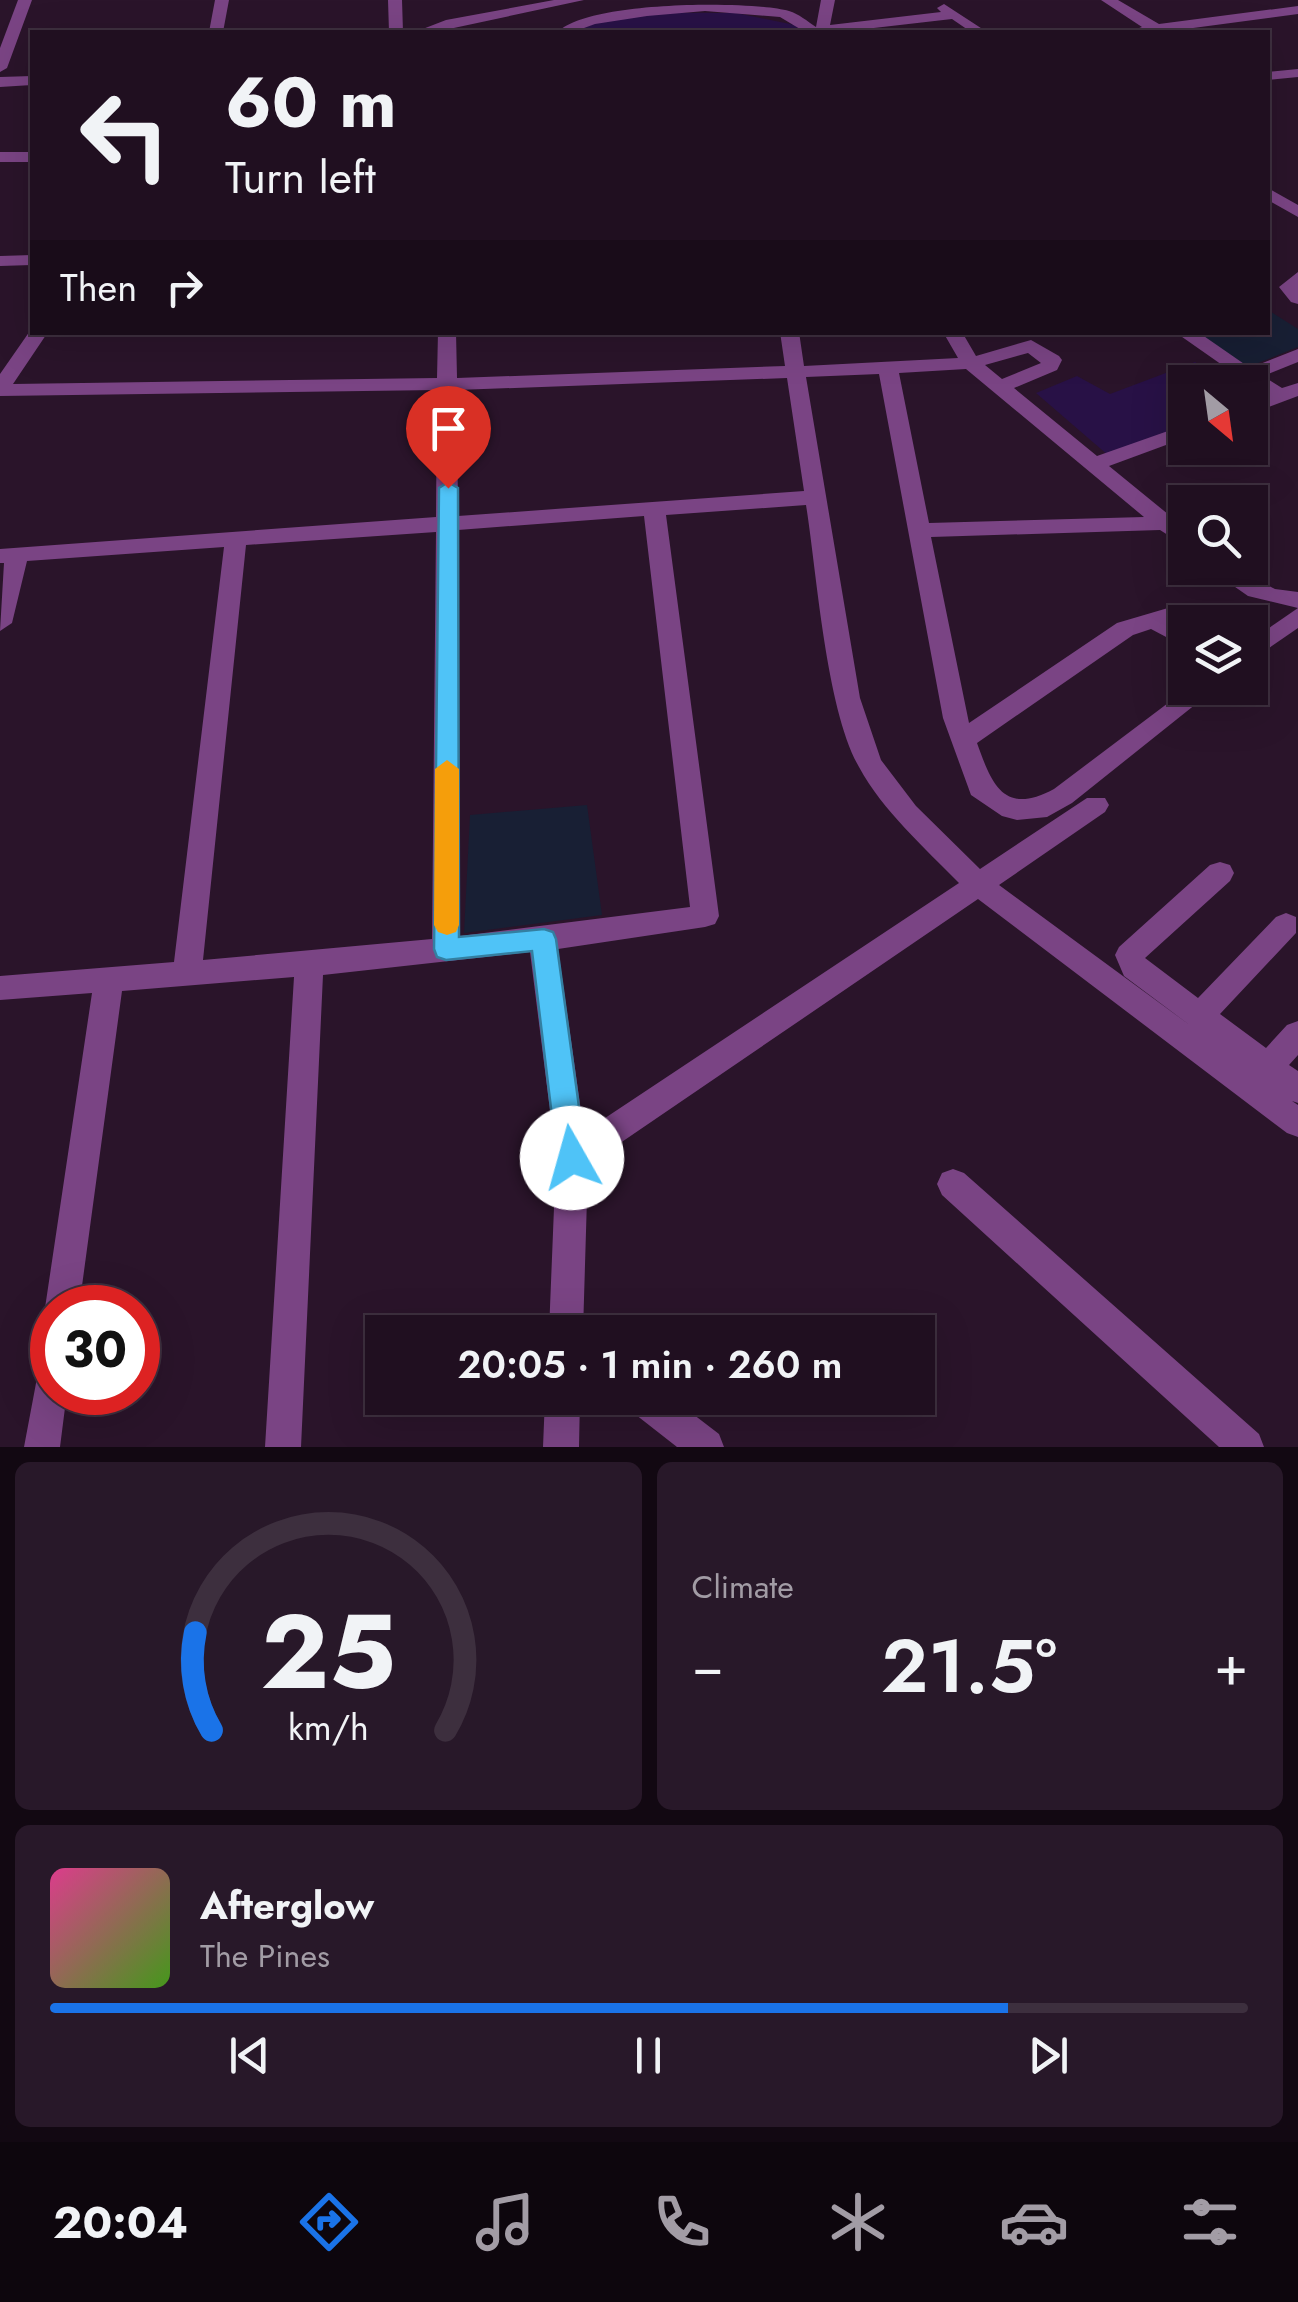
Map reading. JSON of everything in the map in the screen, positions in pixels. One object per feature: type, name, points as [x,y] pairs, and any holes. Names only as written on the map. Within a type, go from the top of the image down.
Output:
[{"type":"street","points":[[0,68],[25,0]]},
{"type":"street","points":[[216,30],[222,0]]},
{"type":"street","points":[[395,0],[396,30]]},
{"type":"street","points":[[428,30],[577,0]]},
{"type":"street","points":[[820,30],[828,0]]},
{"type":"street","points":[[931,0],[977,30]]},
{"type":"street","points":[[1108,0],[1158,30],[1298,10]]},
{"type":"street","points":[[567,30],[624,6],[779,12],[817,30]]},
{"type":"street","points":[[836,30],[954,15]]},
{"type":"street","points":[[1270,76],[1298,73]]},
{"type":"street","points":[[0,82],[30,81]]},
{"type":"street","points":[[1270,87],[1298,84]]},
{"type":"street","points":[[0,157],[30,157]]},
{"type":"street","points":[[1270,195],[1298,212]]},
{"type":"street","points":[[0,261],[30,260]]},
{"type":"street","points":[[1298,278],[1288,288],[1298,298]]},
{"type":"street","points":[[0,389],[37,335]]},
{"type":"street","points":[[446,949],[447,335]]},
{"type":"street","points":[[789,335],[848,698],[869,763],[906,812],[980,886],[1298,1123]]},
{"type":"street","points":[[954,335],[970,363],[1168,525]]},
{"type":"street","points":[[1188,335],[1233,365]]},
{"type":"street","points":[[0,389],[448,384],[794,372],[970,363],[1031,346],[1052,360],[1050,366],[999,387]]},
{"type":"street","points":[[1268,367],[1298,354]]},
{"type":"street","points":[[888,367],[955,718],[980,788],[1002,806],[1038,810],[1063,796],[1182,705]]},
{"type":"street","points":[[1093,464],[1168,437]]},
{"type":"street","points":[[0,623],[8,555],[816,497]]},
{"type":"street","points":[[0,988],[309,964],[544,939],[705,916],[654,508]]},
{"type":"street","points":[[919,530],[1165,523]]},
{"type":"street","points":[[188,973],[236,538]]},
{"type":"street","points":[[1246,585],[1298,600]]},
{"type":"street","points":[[1268,639],[1298,616]]},
{"type":"street","points":[[963,740],[1125,629],[1161,618],[1168,624]]},
{"type":"street","points":[[572,1158],[1096,805]]},
{"type":"street","points":[[1220,873],[1129,955],[1134,968],[1298,1090]]},
{"type":"street","points":[[1200,1016],[1286,925]]},
{"type":"street","points":[[544,939],[572,1158],[567,1315]]},
{"type":"street","points":[[283,1447],[309,964]]},
{"type":"street","points":[[65,1285],[109,978]]},
{"type":"street","points":[[1268,1066],[1298,1034]]},
{"type":"street","points":[[953,1184],[1246,1447]]},
{"type":"street","points":[[42,1447],[46,1415]]},
{"type":"street","points":[[561,1447],[562,1415]]},
{"type":"street","points":[[666,1415],[706,1447]]},
{"type":"shaded area","points":[[736,13],[795,25],[801,30],[579,30],[609,19]]},
{"type":"shaded area","points":[[1270,311],[1298,329],[1298,347],[1245,365],[1199,335],[1270,335]]},
{"type":"shaded area","points":[[1168,372],[1168,432],[1109,456],[1036,393],[1077,376],[1110,394]]},
{"type":"shaded area","points":[[587,805],[602,915],[464,933],[470,815]]},
{"type":"slow traffic","points":[[447,769],[447,925]]},
{"type":"route","points":[[448,488],[446,949],[544,939],[572,1158]]}]
